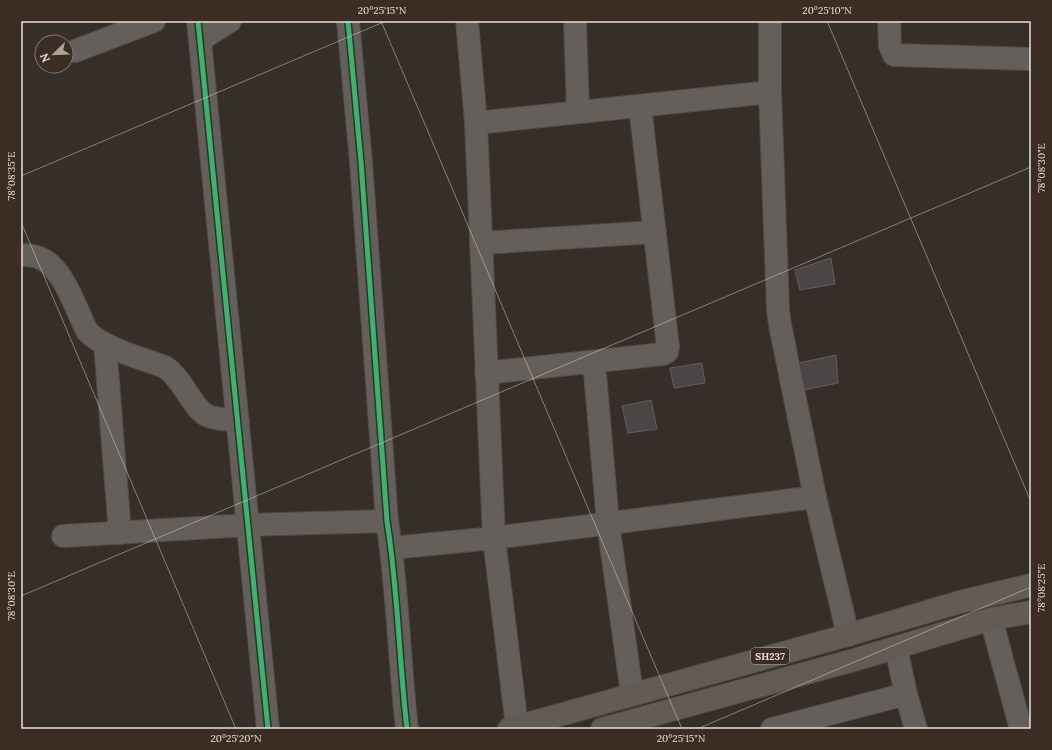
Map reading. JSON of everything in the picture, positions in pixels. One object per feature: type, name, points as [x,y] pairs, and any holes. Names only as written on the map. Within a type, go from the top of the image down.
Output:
[{"type":"main road","name":"SH237","points":[[513,728],[848,635],[960,602],[1031,585]]},
{"type":"main road","name":"SH237","points":[[602,729],[896,648],[991,619],[1031,612]]},
{"type":"street","points":[[75,51],[154,21]]},
{"type":"street","points":[[230,21],[199,30],[268,729]]},
{"type":"street","points":[[348,21],[361,162],[387,521],[391,548],[403,698],[407,729]]},
{"type":"street","points":[[467,21],[476,123],[494,538],[513,728]]},
{"type":"street","points":[[575,21],[578,112]]},
{"type":"street","points":[[770,21],[770,92],[780,325],[815,496],[848,635]]},
{"type":"street","points":[[889,21],[890,46],[894,55],[1031,59]]},
{"type":"street","points":[[476,123],[770,92]]},
{"type":"street","points":[[486,373],[663,354],[667,352],[668,347],[656,232],[640,106]]},
{"type":"street","points":[[481,243],[656,232]]},
{"type":"street","points":[[21,255],[39,257],[48,262],[57,272],[64,283],[87,331],[97,340],[161,366],[172,372],[198,408],[207,416],[238,420]]},
{"type":"street","points":[[104,344],[120,533]]},
{"type":"street","points":[[594,362],[608,523],[632,694]]},
{"type":"street","points":[[391,548],[494,538],[815,496]]},
{"type":"street","points":[[63,536],[248,525],[387,521]]},
{"type":"street","points":[[991,619],[1021,729]]},
{"type":"street","points":[[896,648],[906,694],[916,729]]},
{"type":"street","points":[[772,729],[906,694]]},
{"type":"building","points":[[831,258],[835,284],[800,290],[795,270]]},
{"type":"building","points":[[836,355],[838,383],[804,390],[799,363]]},
{"type":"building","points":[[702,363],[705,383],[674,388],[670,368]]},
{"type":"building","points":[[651,400],[657,429],[628,433],[622,406]]},
{"type":"cycle path","points":[[198,21],[268,729]]},
{"type":"cycle path","points":[[348,21],[361,162],[387,521],[394,573],[407,729]]}]
